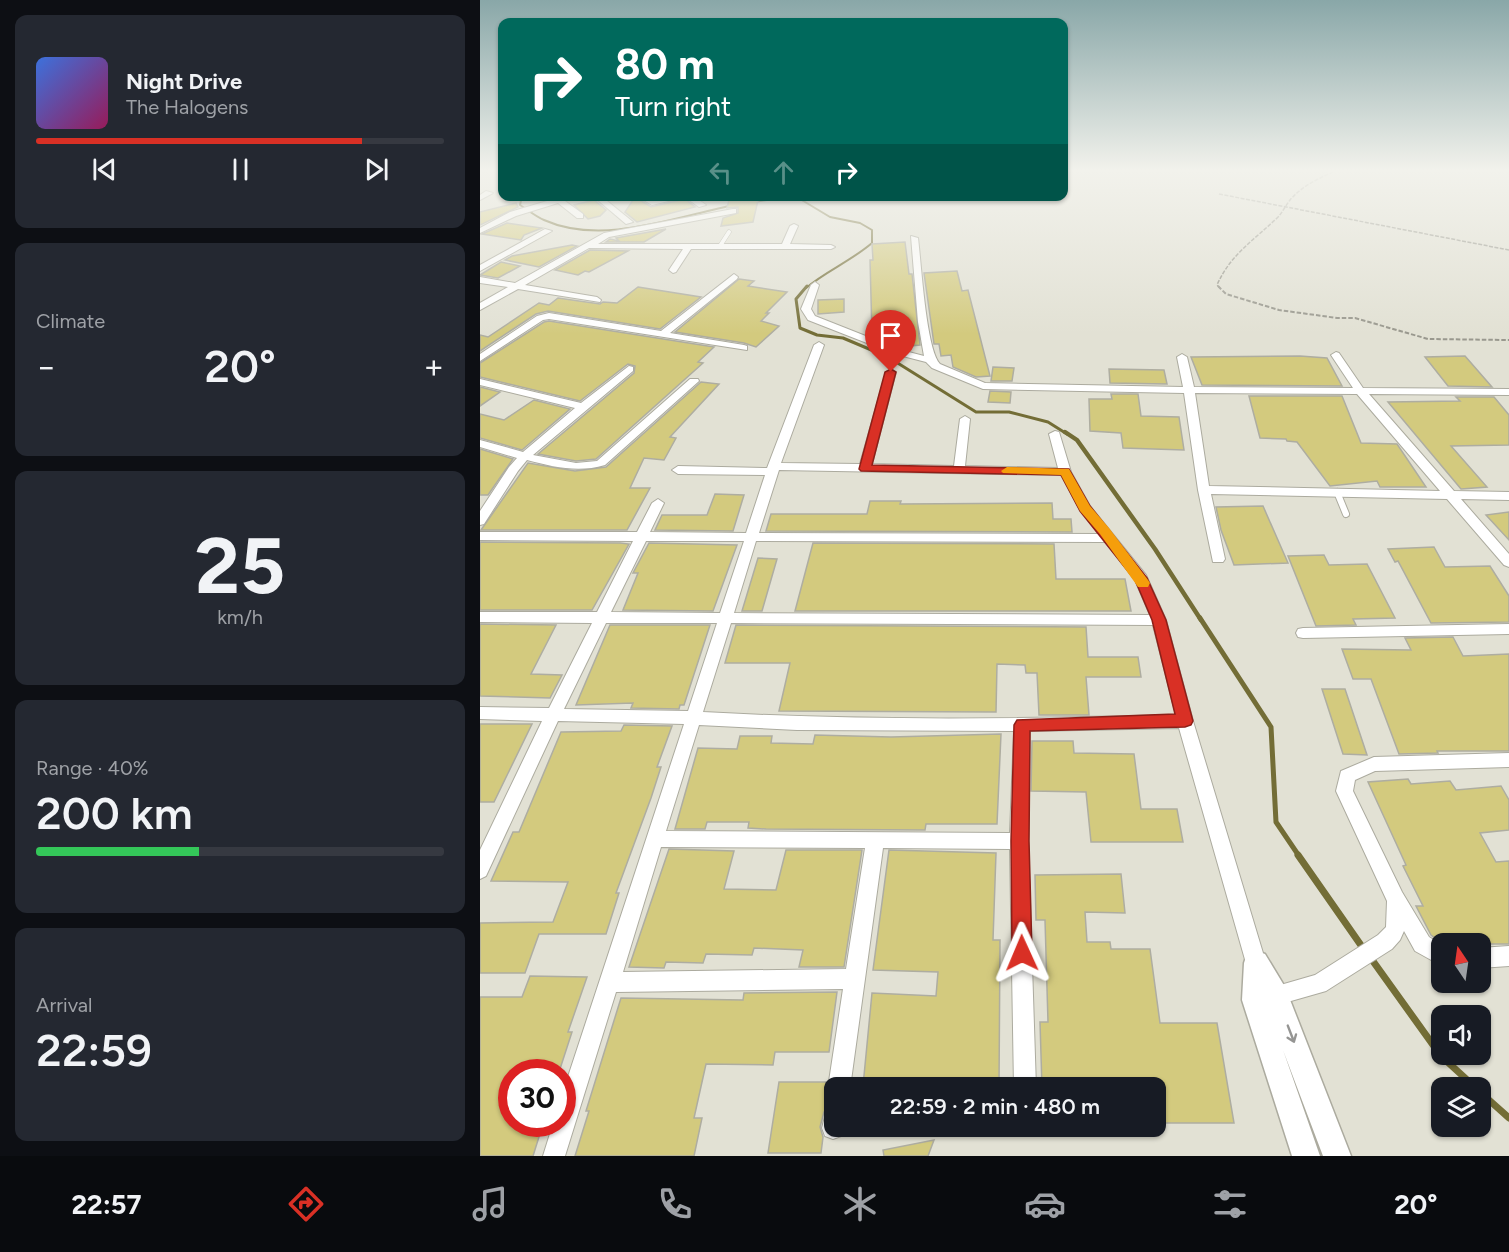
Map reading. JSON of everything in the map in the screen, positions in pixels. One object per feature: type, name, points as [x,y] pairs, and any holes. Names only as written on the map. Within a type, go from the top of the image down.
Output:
[{"type":"street","points":[[480,307],[615,232],[649,226]]},
{"type":"street","points":[[786,246],[794,226]]},
{"type":"street","points":[[480,267],[548,231]]},
{"type":"street","points":[[914,238],[923,322],[930,360]]},
{"type":"street","points":[[587,246],[831,247]]},
{"type":"street","points":[[673,270],[688,246]]},
{"type":"street","points":[[662,335],[734,277]]},
{"type":"street","points":[[480,280],[597,300]]},
{"type":"street","points":[[815,285],[806,309],[811,318],[898,351],[930,360],[936,366],[983,386],[1509,392]]},
{"type":"street","points":[[480,357],[545,316],[744,348]]},
{"type":"street","points":[[554,1156],[773,469],[819,345]]},
{"type":"street","points":[[1336,355],[1360,391],[1509,562]]},
{"type":"street","points":[[1182,357],[1190,390],[1204,490],[1218,559]]},
{"type":"street","points":[[480,521],[513,469],[525,456],[629,369]]},
{"type":"street","points":[[865,469],[891,372]]},
{"type":"street","points":[[480,443],[525,456],[582,468],[592,467],[601,463],[694,381]]},
{"type":"street","points":[[480,382],[583,407]]},
{"type":"street","points":[[959,470],[965,419]]},
{"type":"street","points":[[1055,434],[1065,472],[1084,508],[1141,578],[1159,620],[1185,721],[1256,963],[1306,1156]]},
{"type":"street","points":[[678,470],[865,469],[1065,472]]},
{"type":"street","points":[[1204,490],[1509,496]]},
{"type":"street","points":[[480,870],[553,715],[604,617],[658,503]]},
{"type":"street","points":[[480,536],[1109,538]]},
{"type":"street","points":[[480,617],[1159,620]]},
{"type":"street","points":[[1303,633],[1509,629]]},
{"type":"street","points":[[480,713],[692,718],[797,724],[1022,725],[1185,721]]},
{"type":"street","points":[[1022,725],[1020,841],[1025,1077]]},
{"type":"street","points":[[1431,949],[1422,944],[1395,898],[1344,791],[1347,776],[1374,764],[1509,760]]},
{"type":"street","points":[[655,839],[1020,841]]},
{"type":"street","points":[[841,1077],[875,842]]},
{"type":"street","points":[[1265,998],[1319,984],[1395,935],[1397,923],[1395,898]]},
{"type":"street","points":[[1491,957],[1509,956]]},
{"type":"street","points":[[609,982],[855,979]]},
{"type":"street","points":[[1265,998],[1338,1156]]},
{"type":"lane","points":[[720,246],[729,232]]},
{"type":"lane","points":[[1337,492],[1346,514]]},
{"type":"path","points":[[1267,226],[1235,253],[1221,273],[1217,285],[1226,294],[1279,310],[1337,318],[1355,318],[1428,339],[1509,340]]},
{"type":"path","points":[[1387,226],[1509,250]]},
{"type":"building","points":[[500,226],[542,228],[524,235],[521,240],[482,234]]},
{"type":"building","points":[[666,229],[644,242],[606,242],[610,239],[619,241],[616,238]]},
{"type":"building","points":[[905,242],[909,274],[912,274],[920,345],[899,347],[894,345],[892,333],[872,334],[870,260],[873,260],[872,244]]},
{"type":"building","points":[[577,246],[539,267],[505,260],[512,256]]},
{"type":"building","points":[[590,250],[628,251],[589,272],[585,271],[578,275],[555,270]]},
{"type":"building","points":[[501,262],[520,266],[498,278],[480,275]]},
{"type":"building","points":[[957,271],[962,291],[968,290],[990,376],[976,377],[953,367],[951,355],[941,356],[939,344],[934,344],[924,273]]},
{"type":"building","points":[[739,279],[754,281],[748,286],[787,292],[761,321],[779,326],[756,347],[675,332]]},
{"type":"building","points":[[638,287],[701,297],[660,329],[548,311],[536,314],[480,351],[480,335],[488,337],[539,303],[549,305],[558,298],[600,304],[603,302],[617,303]]},
{"type":"building","points":[[844,299],[844,312],[818,314],[818,300]]},
{"type":"building","points":[[549,321],[714,347],[698,362],[703,363],[596,459],[576,461],[538,454],[634,373],[635,366],[628,364],[580,401],[480,377],[480,363]]},
{"type":"building","points":[[1300,356],[1327,358],[1342,386],[1202,385],[1191,357]]},
{"type":"building","points":[[1465,356],[1492,387],[1448,386],[1425,357]]},
{"type":"building","points":[[993,367],[1014,368],[1012,381],[991,381]]},
{"type":"building","points":[[1109,369],[1164,370],[1167,384],[1110,383]]},
{"type":"building","points":[[701,382],[719,384],[670,437],[676,438],[664,460],[644,458],[630,488],[650,488],[627,530],[481,530],[528,463],[575,471],[606,467]]},
{"type":"building","points":[[480,387],[500,392],[480,406]]},
{"type":"building","points":[[990,391],[1011,392],[1010,403],[988,402]]},
{"type":"building","points":[[1111,394],[1138,394],[1141,416],[1179,417],[1184,450],[1123,448],[1121,433],[1090,431],[1089,399],[1112,399]]},
{"type":"building","points":[[1249,396],[1342,396],[1361,443],[1397,444],[1426,487],[1380,487],[1377,481],[1330,486],[1297,442],[1286,439],[1260,438]]},
{"type":"building","points":[[1456,397],[1494,397],[1509,415],[1509,445],[1451,446],[1487,487],[1461,489],[1388,402],[1460,401]]},
{"type":"building","points":[[534,400],[570,409],[522,450],[480,438],[480,414],[504,420]]},
{"type":"building","points":[[480,449],[513,459],[488,495],[480,495]]},
{"type":"building","points":[[715,494],[744,495],[733,531],[655,530],[662,515],[707,515]]},
{"type":"building","points":[[870,501],[901,501],[900,504],[1052,503],[1053,519],[1071,519],[1072,532],[766,531],[771,514],[867,514]]},
{"type":"building","points":[[1263,506],[1288,563],[1234,565],[1221,530],[1216,507]]},
{"type":"building","points":[[1509,512],[1509,540],[1486,515]]},
{"type":"building","points":[[480,542],[629,544],[592,610],[480,610]]},
{"type":"building","points":[[649,543],[737,545],[713,611],[623,610],[638,573],[633,573]]},
{"type":"building","points":[[813,543],[1054,544],[1056,579],[1125,579],[1131,611],[795,611]]},
{"type":"building","points":[[1434,547],[1445,567],[1490,566],[1509,596],[1509,622],[1431,623],[1398,561],[1395,562],[1388,549]]},
{"type":"building","points":[[1324,555],[1329,565],[1367,564],[1395,618],[1353,619],[1356,625],[1316,626],[1288,556]]},
{"type":"building","points":[[758,558],[777,559],[762,611],[742,611]]},
{"type":"building","points":[[480,624],[556,625],[531,674],[562,675],[550,698],[480,696]]},
{"type":"building","points":[[610,625],[710,625],[684,705],[680,705],[679,709],[631,708],[633,703],[576,705]]},
{"type":"building","points":[[736,625],[1086,627],[1088,657],[1138,657],[1141,677],[1086,677],[1089,715],[1039,715],[1037,673],[1026,673],[1025,665],[997,664],[996,712],[779,711],[790,663],[725,663]]},
{"type":"building","points":[[1453,637],[1463,656],[1509,654],[1509,751],[1437,751],[1438,753],[1399,754],[1371,679],[1353,679],[1342,649],[1411,650],[1405,638]]},
{"type":"building","points":[[1322,689],[1345,689],[1367,755],[1343,754]]},
{"type":"building","points":[[480,724],[532,724],[494,802],[480,802]]},
{"type":"building","points":[[624,725],[672,726],[657,767],[661,767],[651,798],[616,893],[619,893],[606,934],[539,934],[525,973],[480,973],[480,923],[553,922],[568,882],[491,881],[513,832],[519,832],[561,732],[621,731]]},
{"type":"building","points":[[1001,734],[997,824],[926,824],[925,830],[766,829],[748,828],[749,822],[707,822],[705,829],[675,829],[698,748],[737,749],[740,736],[772,736],[771,743],[813,744],[815,735],[891,737]]},
{"type":"building","points":[[1032,741],[1073,741],[1074,753],[1134,754],[1141,809],[1177,809],[1183,842],[1091,842],[1086,792],[1031,791]]},
{"type":"building","points":[[1408,779],[1411,784],[1450,781],[1456,790],[1501,786],[1509,800],[1509,830],[1480,833],[1496,862],[1509,861],[1509,944],[1491,944],[1491,933],[1431,933],[1431,935],[1416,906],[1423,906],[1403,866],[1406,865],[1368,782]]},
{"type":"building","points":[[669,849],[734,851],[724,889],[776,890],[786,850],[862,850],[844,967],[799,967],[803,950],[754,948],[752,955],[706,954],[703,963],[666,962],[664,968],[629,967]]},
{"type":"building","points":[[889,850],[996,853],[993,940],[1000,940],[999,1077],[864,1077],[872,993],[936,996],[938,972],[873,970]]},
{"type":"building","points":[[1121,874],[1125,913],[1085,912],[1087,942],[1110,942],[1111,949],[1150,949],[1160,1023],[1217,1023],[1234,1123],[1166,1123],[1166,1077],[1042,1077],[1040,1022],[1048,1022],[1045,920],[1036,920],[1035,875]]},
{"type":"building","points":[[530,976],[587,977],[568,1032],[572,1032],[563,1059],[498,1059],[498,1137],[539,1137],[533,1156],[480,1156],[480,997],[522,997]]},
{"type":"building","points":[[837,992],[829,1052],[775,1052],[773,1065],[706,1064],[694,1118],[702,1118],[694,1156],[575,1156],[589,1111],[586,1111],[621,998],[743,1000],[744,993]]},
{"type":"building","points":[[779,1082],[824,1082],[824,1112],[820,1127],[823,1137],[821,1153],[768,1153]]},
{"type":"building","points":[[934,1140],[928,1156],[884,1156],[883,1150]]},
{"type":"waterway","points":[[563,226],[590,230],[644,226]]},
{"type":"waterway","points":[[806,288],[872,243],[872,230],[865,226]]},
{"type":"waterway","points":[[807,286],[796,299],[800,328],[817,335],[843,338],[888,357],[976,412],[1009,412],[1048,422],[1067,434]]},
{"type":"waterway","points":[[1065,432],[1077,440],[1155,549],[1201,620]]},
{"type":"waterway","points":[[1200,618],[1271,727],[1276,822],[1299,856]]},
{"type":"waterway","points":[[1298,855],[1365,951]]},
{"type":"waterway","points":[[1370,957],[1441,1056],[1464,1077]]},
{"type":"waterway","points":[[1491,1102],[1509,1118]]},
{"type":"slow traffic","points":[[1007,471],[1065,472],[1084,508],[1105,531],[1143,583]]},
{"type":"route","points":[[891,372],[865,469],[1065,472],[1084,508],[1141,578],[1159,620],[1185,721],[1022,725],[1020,841],[1022,953]]}]
